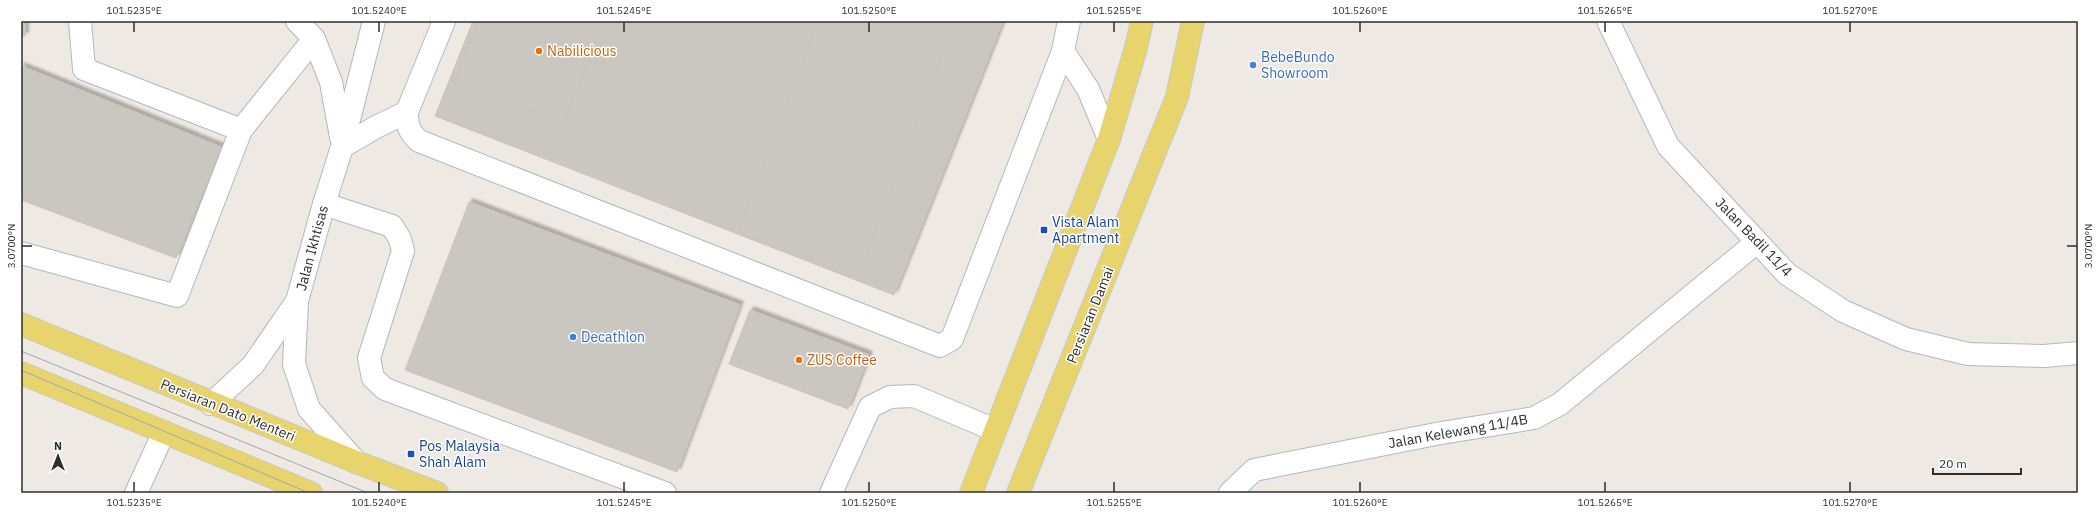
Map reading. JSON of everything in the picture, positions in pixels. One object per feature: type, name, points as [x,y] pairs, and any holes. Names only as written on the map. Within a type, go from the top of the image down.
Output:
[{"type":"main road","points":[[971,493],[1108,139],[1136,48],[1142,21]]},
{"type":"main road","name":"Persiaran Damai","points":[[1018,493],[1177,97],[1193,21]]},
{"type":"main road","name":"Persiaran Dato Menteri","points":[[21,324],[211,404],[437,493]]},
{"type":"main road","points":[[27,379],[164,432],[311,493]]},
{"type":"street","points":[[80,21],[84,70],[241,130]]},
{"type":"street","points":[[297,21],[314,39],[332,82],[342,146],[376,126],[407,112]]},
{"type":"street","name":"Jalan Ikhtisas","points":[[356,462],[309,409],[294,364],[297,301],[342,146],[374,21]]},
{"type":"street","points":[[444,21],[407,112],[407,125],[410,133],[419,141],[940,346],[952,339],[1063,51],[1069,21]]},
{"type":"street","name":"Jalan Badil 11/4","points":[[1608,21],[1668,146],[1786,274],[1843,311],[1906,339],[1968,354],[2044,356],[2078,353]]},
{"type":"street","points":[[21,253],[177,296],[241,130],[314,39]]},
{"type":"street","points":[[1063,51],[1088,90],[1108,139]]},
{"type":"street","points":[[324,204],[392,226],[400,239],[403,251],[369,358],[373,378],[385,389],[665,493]]},
{"type":"street","name":"Jalan Kelewang 11/4B","points":[[1230,493],[1254,470],[1441,433],[1534,418],[1560,404],[1757,242]]},
{"type":"street","points":[[211,404],[253,366],[297,301]]},
{"type":"street","points":[[831,493],[870,407],[890,397],[914,396],[995,430]]},
{"type":"street","points":[[136,493],[164,432]]},
{"type":"building","points":[[21,21],[25,21],[25,36],[21,36]]},
{"type":"building","points":[[473,21],[1003,21],[894,295],[435,116]]},
{"type":"building","points":[[478,21],[603,21],[564,123],[455,81]]},
{"type":"building","points":[[818,21],[955,21],[858,277],[738,232]]},
{"type":"building","points":[[21,66],[221,147],[176,258],[21,200]]},
{"type":"building","name":"Decathlon","points":[[469,202],[740,305],[677,472],[405,370]]},
{"type":"building","name":"ZUS Coffee","points":[[750,310],[869,355],[848,409],[729,364]]},
{"type":"tram line","points":[[21,351],[368,493]]},
{"type":"tram line","points":[[21,370],[309,493]]},
{"type":"place","name":"Nabilicious","points":[[539,51]]},
{"type":"place","name":"BebeBundo Showroom","points":[[1253,65]]},
{"type":"place","name":"Vista Alam Apartment","points":[[1044,230]]},
{"type":"place","name":"Decathlon","points":[[573,337]]},
{"type":"place","name":"ZUS Coffee","points":[[799,360]]},
{"type":"place","name":"Pos Malaysia Shah Alam","points":[[411,454]]}]
